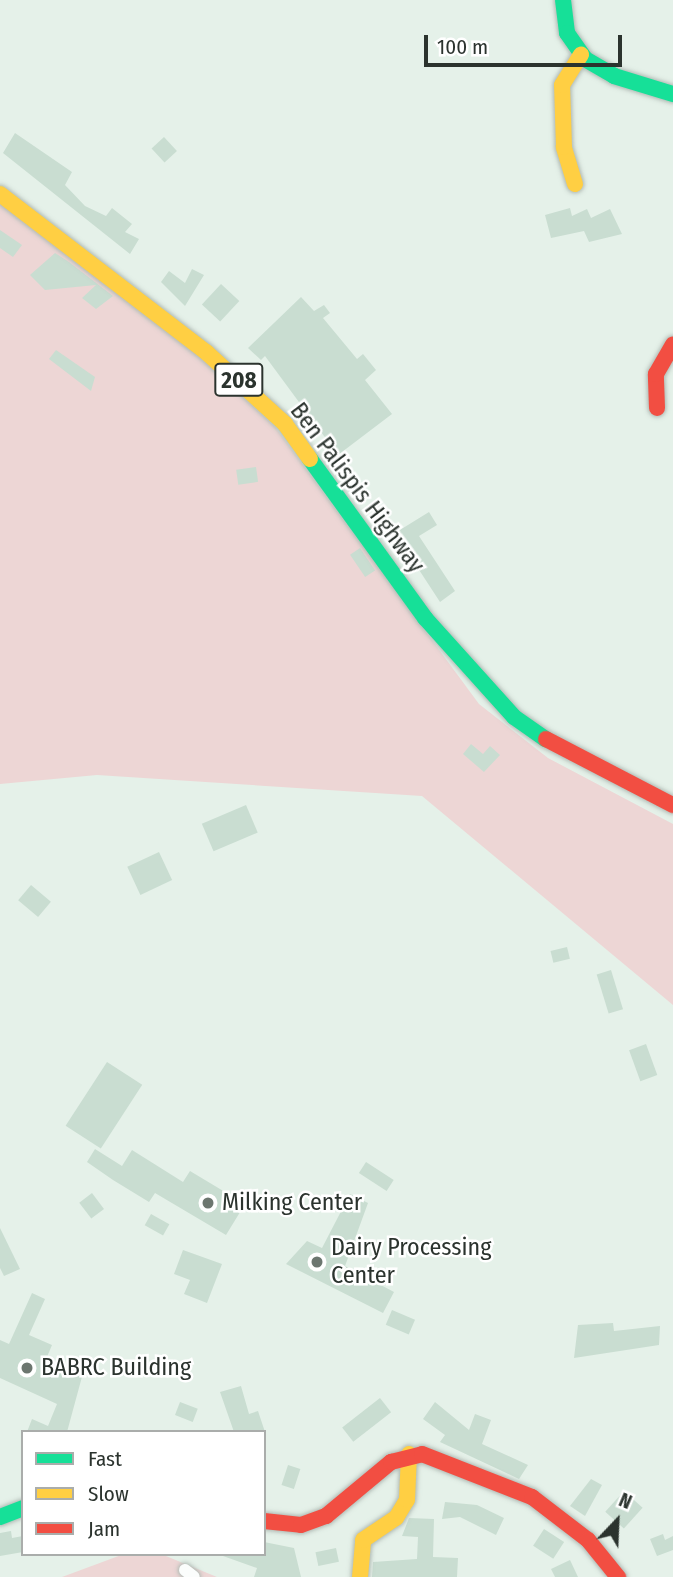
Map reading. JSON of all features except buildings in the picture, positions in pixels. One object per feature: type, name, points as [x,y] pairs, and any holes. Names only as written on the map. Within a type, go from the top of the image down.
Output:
[{"type":"main road","points":[[563,0],[567,33],[581,55],[614,76],[673,94]]},
{"type":"main road","points":[[575,184],[564,147],[562,85],[581,55]]},
{"type":"main road","name":"Ben Palispis Highway","points":[[0,194],[206,352],[285,425],[425,618],[514,717],[558,748],[673,804]]},
{"type":"main road","points":[[657,408],[656,374],[673,344]]},
{"type":"main road","points":[[266,1521],[302,1525],[327,1516],[409,1454]]},
{"type":"main road","points":[[360,1577],[363,1539],[396,1518],[407,1500],[409,1454]]},
{"type":"main road","points":[[409,1454],[469,1468],[531,1497],[588,1539],[618,1577]]},
{"type":"main road","points":[[0,1517],[21,1509]]},
{"type":"shaded area","points":[[0,199],[177,336],[275,427],[479,704],[548,758],[673,824],[673,1005],[422,796],[97,775],[0,784]]},
{"type":"shaded area","points":[[119,1556],[166,1556],[217,1577],[62,1577]]},
{"type":"traffic: fast","points":[[563,0],[567,33],[585,59],[614,76],[673,94]]},
{"type":"traffic: fast","points":[[310,459],[425,618],[514,717],[546,739]]},
{"type":"traffic: fast","points":[[0,1517],[21,1509]]},
{"type":"traffic: slow","points":[[575,184],[564,147],[562,85],[581,55]]},
{"type":"traffic: slow","points":[[0,194],[206,352],[285,424],[310,459]]},
{"type":"traffic: slow","points":[[360,1577],[363,1540],[396,1518],[407,1500],[409,1454]]},
{"type":"traffic: jam","points":[[657,408],[656,374],[673,344]]},
{"type":"traffic: jam","points":[[546,739],[673,805]]},
{"type":"traffic: jam","points":[[266,1521],[301,1525],[326,1516],[391,1462],[422,1454],[532,1497],[588,1540],[618,1577]]},
{"type":"place","name":"Milking Center","points":[[208,1203]]},
{"type":"place","name":"Dairy Processing Center","points":[[317,1262]]},
{"type":"place","name":"BABRC Building","points":[[27,1368]]}]
